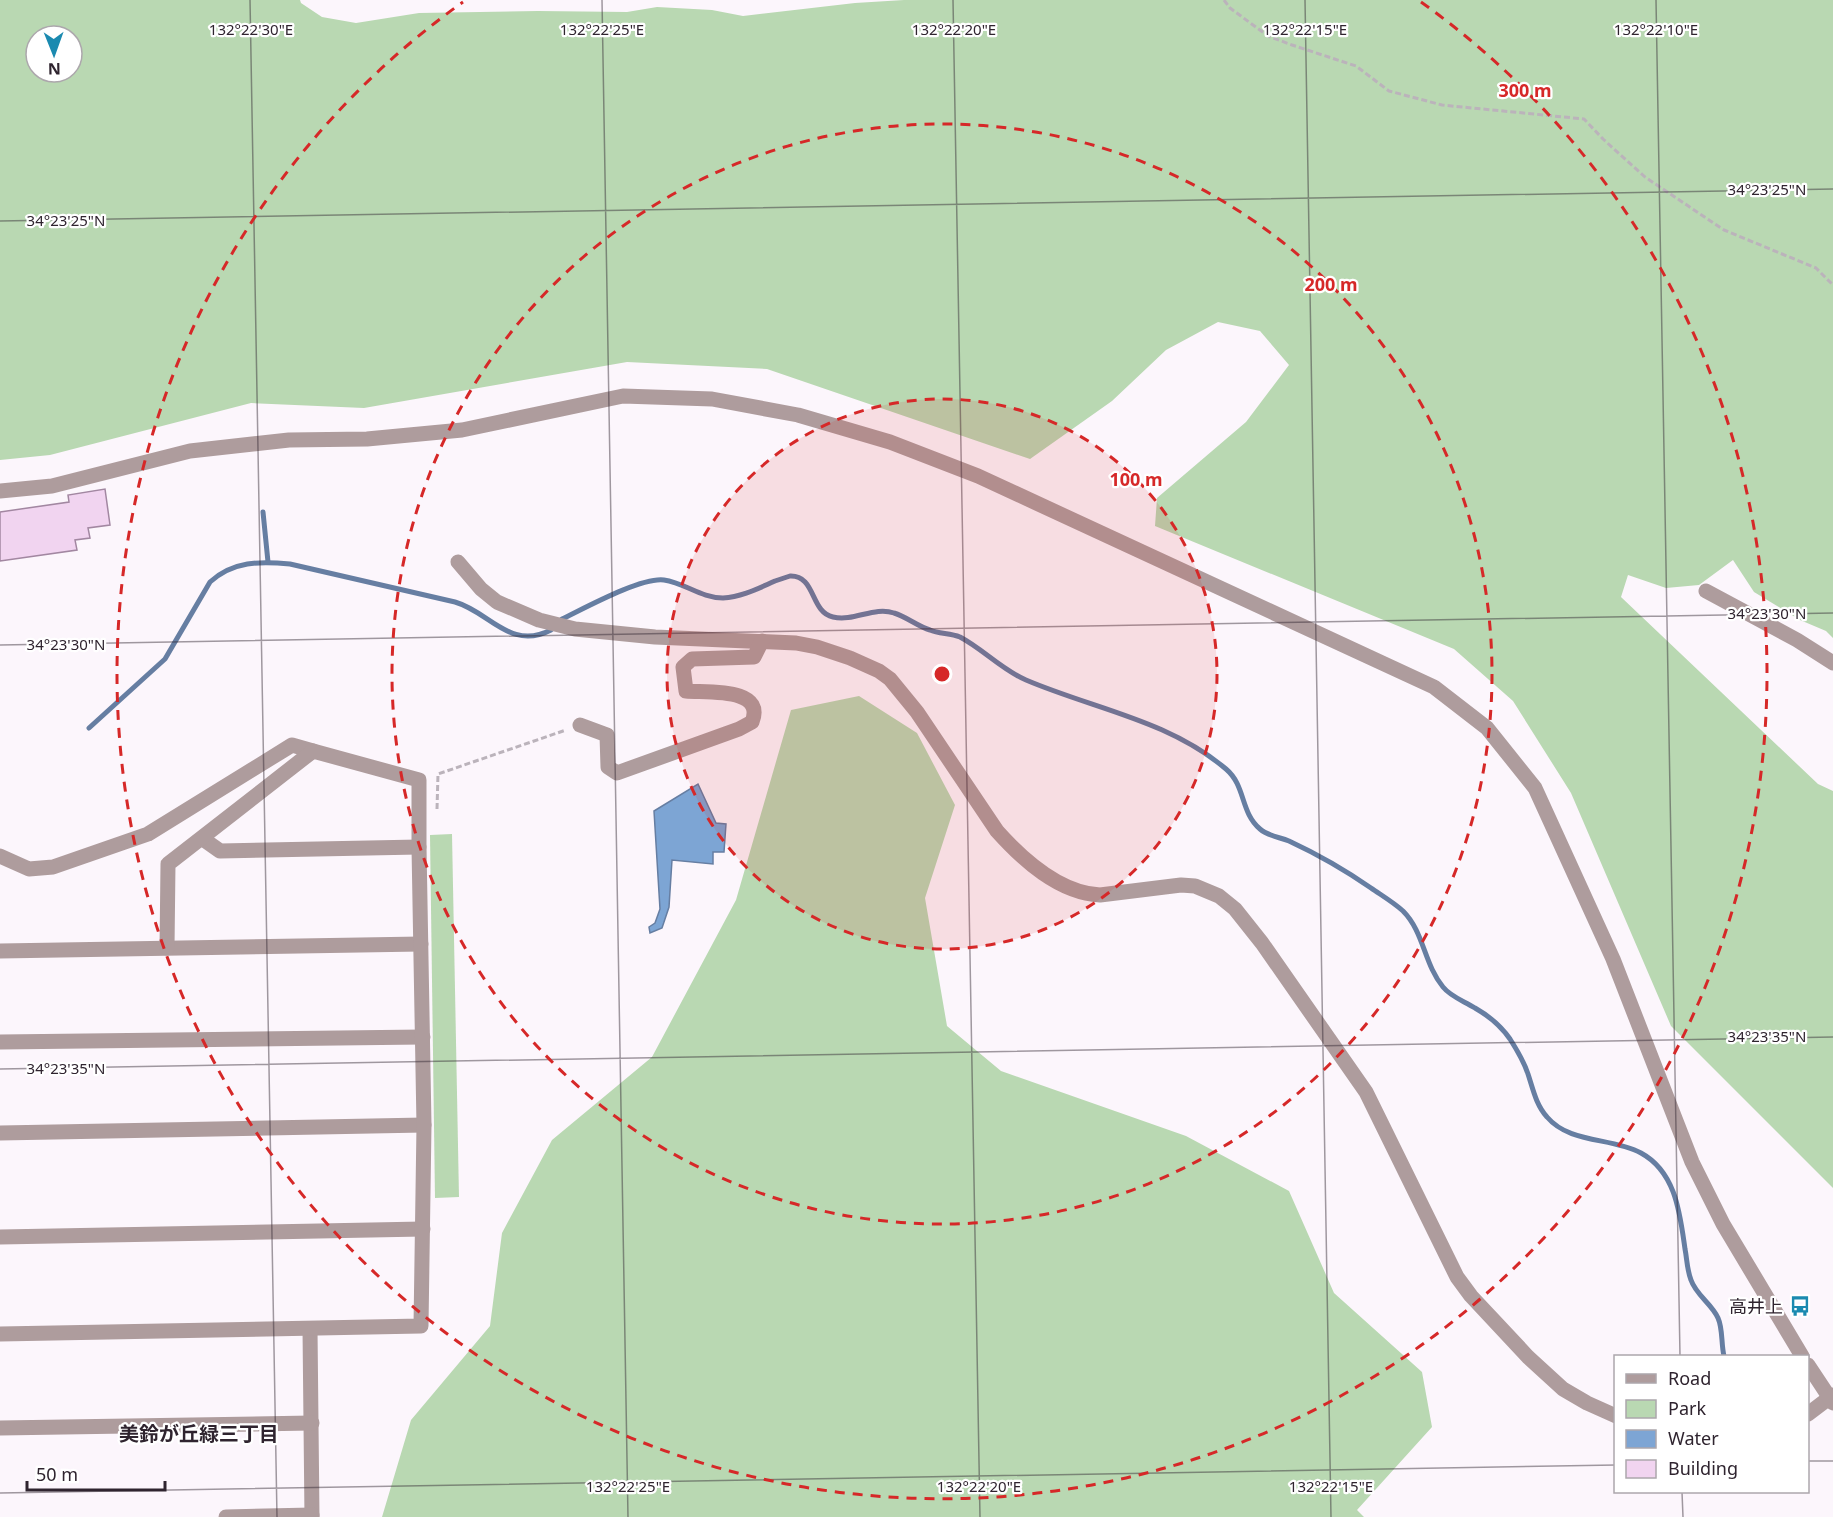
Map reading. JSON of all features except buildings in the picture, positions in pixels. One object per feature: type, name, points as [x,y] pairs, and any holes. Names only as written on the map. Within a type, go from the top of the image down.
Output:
[{"type":"street","points":[[0,491],[52,486],[190,450],[289,440],[367,440],[462,430],[623,396],[712,399],[798,415],[890,442],[978,476],[1434,687],[1488,728],[1535,788],[1613,959],[1692,1162],[1723,1224],[1801,1355]]},
{"type":"street","points":[[458,562],[481,589],[497,602],[539,620],[575,629],[655,637],[796,643],[817,647],[866,664],[890,679],[917,712],[997,831],[1049,878],[1077,891],[1100,895],[1180,885],[1195,886],[1219,896],[1235,909],[1268,952],[1366,1092],[1452,1267],[1466,1290],[1528,1357],[1563,1389],[1614,1415]]},
{"type":"street","points":[[1706,591],[1797,640],[1833,663]]},
{"type":"street","points":[[580,725],[607,735],[608,767],[617,773],[739,729],[752,722],[755,714],[754,705],[746,698],[734,695],[686,691],[683,667],[692,659],[754,657],[762,641]]},
{"type":"street","points":[[0,856],[28,869],[52,867],[148,834],[292,745],[419,780],[424,1125],[421,1326],[0,1334]]},
{"type":"street","points":[[167,948],[168,864],[313,751]]},
{"type":"street","points":[[203,839],[220,851],[419,847]]},
{"type":"street","points":[[0,951],[420,944]]},
{"type":"street","points":[[0,1042],[423,1037]]},
{"type":"street","points":[[0,1133],[424,1125]]},
{"type":"street","points":[[0,1237],[423,1229]]},
{"type":"street","points":[[226,1517],[312,1516],[310,1329]]},
{"type":"street","points":[[1809,1367],[1820,1386],[1832,1398],[1809,1413]]},
{"type":"street","points":[[0,1428],[312,1423]]},
{"type":"path","points":[[1224,0],[1230,8],[1268,36],[1356,66],[1389,91],[1442,105],[1475,110],[1584,118],[1603,139],[1645,177],[1724,230],[1816,268],[1833,285]]},
{"type":"path","points":[[437,813],[438,774],[580,725]]},
{"type":"green space","points":[[0,0],[300,0],[322,17],[356,23],[419,13],[627,12],[657,7],[712,10],[743,16],[855,3],[904,0],[1833,0],[1833,638],[1826,631],[1800,620],[1754,592],[1733,560],[1699,585],[1666,588],[1628,575],[1621,597],[1818,784],[1833,791],[1833,1188],[1671,1026],[1571,793],[1513,701],[1454,649],[1155,526],[1157,498],[1246,422],[1289,365],[1260,331],[1218,322],[1166,350],[1112,401],[1030,459],[767,369],[627,362],[364,408],[251,403],[50,455],[0,460]]},
{"type":"green space","points":[[859,696],[917,733],[955,805],[925,898],[947,1026],[1001,1071],[1186,1136],[1289,1191],[1334,1293],[1422,1372],[1432,1427],[1357,1510],[1364,1517],[382,1517],[411,1420],[490,1326],[502,1233],[552,1140],[652,1057],[736,900],[791,710]]},
{"type":"green space","points":[[452,834],[459,1197],[435,1198],[430,835]]},
{"type":"water","points":[[698,784],[716,823],[726,824],[724,852],[713,852],[713,864],[672,860],[669,907],[662,928],[650,933],[649,927],[655,923],[660,909],[654,811]]},
{"type":"waterway","points":[[263,512],[268,562]]},
{"type":"waterway","points":[[89,728],[165,659],[210,582],[228,570],[247,564],[290,564],[455,602],[501,628],[524,636],[537,635],[551,630]]},
{"type":"waterway","points":[[562,619],[613,594],[654,580],[672,582],[707,596],[723,598],[744,594],[790,576],[798,577],[809,587],[820,608],[826,614],[849,618],[886,611],[933,631],[960,637],[1026,680],[1155,727],[1204,752],[1232,776],[1249,815],[1260,829],[1331,863],[1403,911],[1415,928],[1443,987],[1490,1018],[1510,1039],[1524,1065],[1540,1107],[1556,1126],[1579,1136],[1617,1144],[1641,1153],[1662,1171],[1669,1182],[1678,1208],[1693,1285],[1718,1318],[1724,1355]]},
{"type":"place","name":"高井上","points":[[1800,1306]]},
{"type":"district","name":"美鈴が丘緑三丁目","points":[[199,1433]]}]
